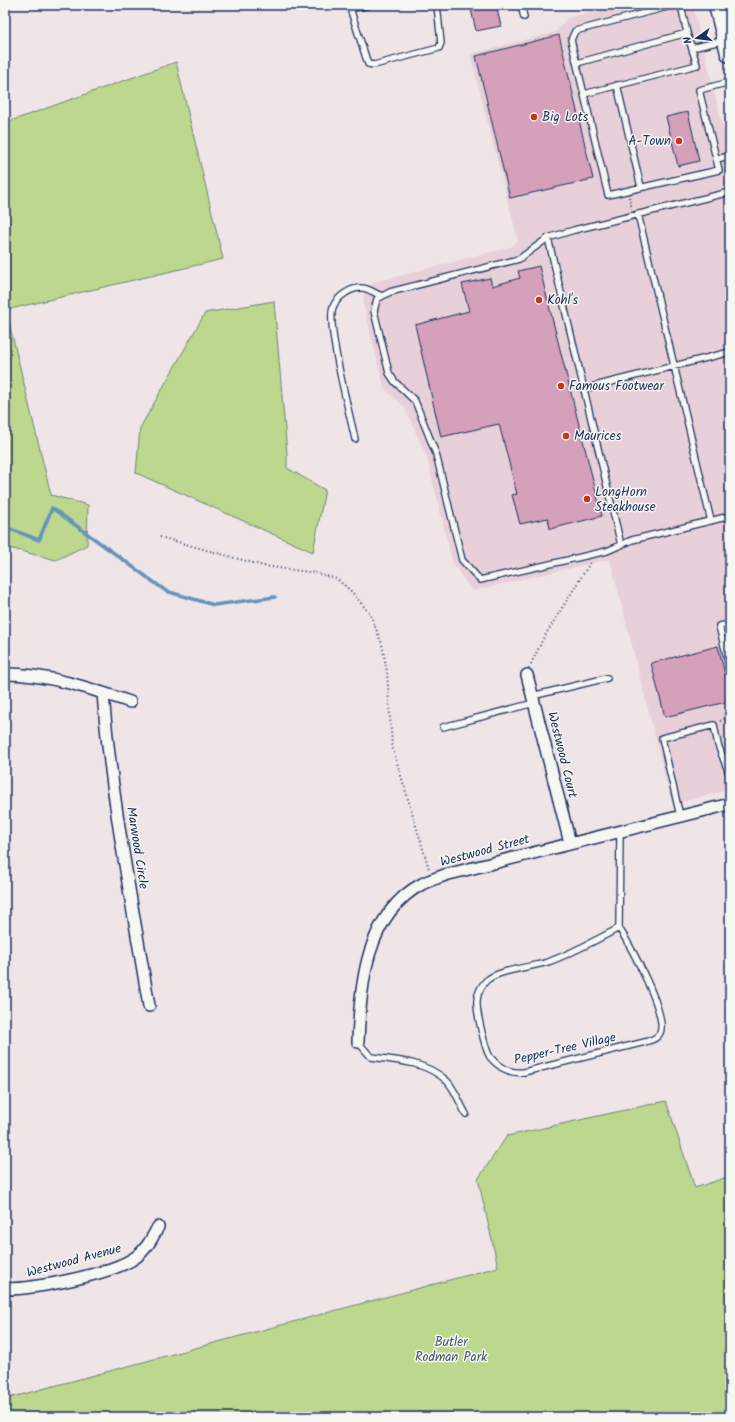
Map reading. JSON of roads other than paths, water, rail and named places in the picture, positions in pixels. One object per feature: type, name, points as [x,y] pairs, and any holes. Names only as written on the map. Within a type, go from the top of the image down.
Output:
[{"type":"highway","points":[[718,5],[727,35]]},
{"type":"street","points":[[5,674],[38,676],[103,693],[130,702]]},
{"type":"street","name":"Westwood Court","points":[[527,675],[570,843]]},
{"type":"street","name":"Marwood Circle","points":[[103,693],[106,733],[116,804],[149,1006]]},
{"type":"street","name":"Westwood Street","points":[[358,1042],[366,965],[376,933],[395,905],[422,884],[432,880],[620,830],[730,804]]},
{"type":"street","name":"Westwood Avenue","points":[[5,1290],[49,1285],[115,1267],[131,1260],[141,1252],[149,1243],[158,1227]]},
{"type":"lane","points":[[369,5],[349,7],[368,64],[374,65],[439,48],[441,43],[437,5]]},
{"type":"lane","points":[[521,5],[524,17]]},
{"type":"lane","points":[[674,5],[654,8],[575,31],[571,40],[608,195],[719,170],[699,90],[730,82]]},
{"type":"lane","points":[[584,94],[696,65],[681,5]]},
{"type":"lane","points":[[576,63],[687,33]]},
{"type":"lane","points":[[692,48],[727,35]]},
{"type":"lane","points":[[617,85],[641,187]]},
{"type":"lane","points":[[716,159],[730,156]]},
{"type":"lane","points":[[730,192],[548,238],[519,259],[390,292],[377,299],[374,311],[389,373],[395,382],[415,401],[436,454],[462,560],[480,580],[596,554],[632,540],[730,516]]},
{"type":"lane","points":[[636,215],[711,521]]},
{"type":"lane","points":[[548,238],[620,545]]},
{"type":"lane","points":[[355,439],[332,329],[333,308],[340,296],[350,290],[362,288],[382,296]]},
{"type":"lane","points":[[583,388],[730,352]]},
{"type":"lane","points":[[730,624],[719,626],[730,670]]},
{"type":"lane","points":[[443,727],[608,678]]},
{"type":"lane","points":[[680,816],[662,738],[714,725],[718,745],[730,776]]},
{"type":"lane","name":"Pepper-Tree Village","points":[[619,928],[570,954],[547,962],[494,976],[483,983],[477,1001],[478,1012],[488,1052],[496,1064],[506,1071],[515,1073],[524,1072],[645,1042],[660,1034],[662,1022],[659,1011],[647,981],[619,928],[620,830]]},
{"type":"lane","points":[[358,1042],[371,1057],[407,1061],[434,1073],[448,1082],[466,1114]]},
{"type":"waterway","points":[[5,527],[39,540],[52,508],[166,591],[214,605],[275,597]]},
{"type":"place","name":"Big Lots","points":[[534,117]]},
{"type":"place","name":"A-Town","points":[[679,141]]},
{"type":"place","name":"Kohl's","points":[[539,300]]},
{"type":"place","name":"Famous Footwear","points":[[561,386]]},
{"type":"place","name":"Maurices","points":[[566,436]]},
{"type":"place","name":"LongHorn Steakhouse","points":[[587,499]]},
{"type":"park label","name":"Butler Rodman Park","points":[[451,1350]]}]
